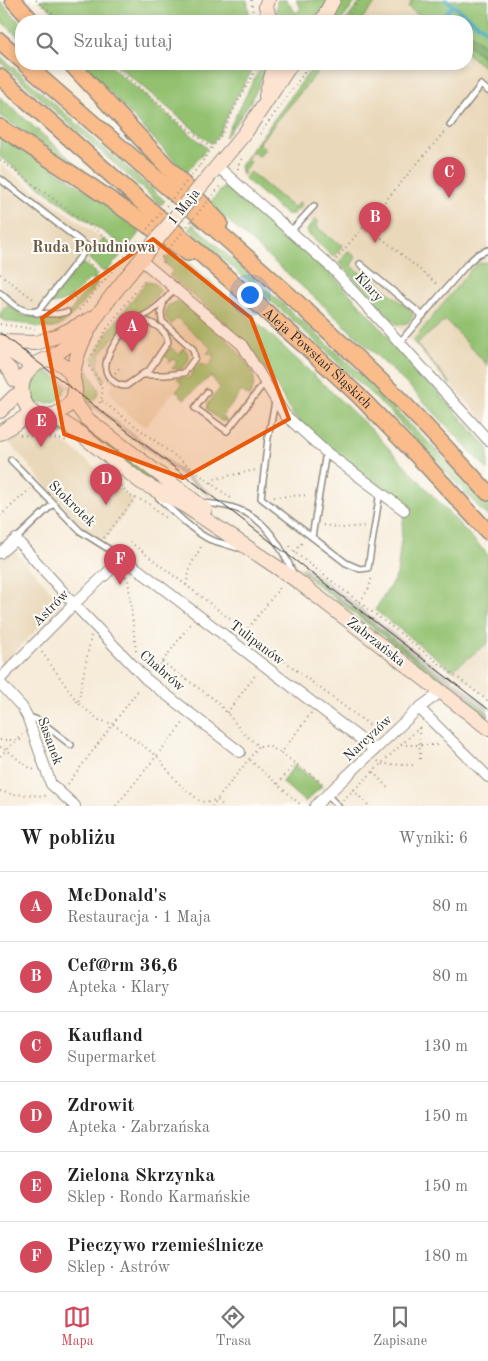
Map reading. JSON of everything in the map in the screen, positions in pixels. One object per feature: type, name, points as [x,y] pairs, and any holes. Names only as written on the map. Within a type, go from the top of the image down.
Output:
[{"type":"main road","points":[[13,0],[27,15]]},
{"type":"main road","points":[[0,42],[15,55]]},
{"type":"main road","name":"Aleja Powstań Śląskich","points":[[32,70],[283,289],[380,379],[442,442],[488,493]]},
{"type":"main road","points":[[76,70],[283,289]]},
{"type":"main road","name":"Aleja Powstań Śląskich","points":[[0,76],[358,395],[426,464],[488,532]]},
{"type":"main road","points":[[0,127],[96,190],[244,292]]},
{"type":"street","points":[[267,1],[269,15]]},
{"type":"street","name":"1 Maja","points":[[263,107],[273,70]]},
{"type":"street","name":"1 Maja","points":[[73,377],[74,366],[87,332],[142,250],[245,133],[287,70]]},
{"type":"street","name":"Klary","points":[[213,170],[291,231],[332,268],[488,440]]},
{"type":"street","points":[[142,250],[162,278],[242,345],[285,415],[326,452],[404,510]]},
{"type":"street","points":[[0,344],[36,343],[57,336],[98,316]]},
{"type":"street","name":"1 Maja","points":[[50,359],[87,332]]},
{"type":"street","points":[[0,344],[30,363]]},
{"type":"street","points":[[50,359],[58,361],[66,367],[73,377],[75,391],[73,400],[64,409],[51,415],[30,414],[18,404],[14,396],[15,380],[22,369],[30,363],[50,359]]},
{"type":"street","points":[[0,360],[10,370],[15,380]]},
{"type":"street","points":[[0,411],[14,396]]},
{"type":"street","name":"Zabrzańska","points":[[73,400],[87,420],[195,502],[263,557]]},
{"type":"street","points":[[0,433],[30,414]]},
{"type":"street","name":"Zabrzańska","points":[[51,415],[78,432],[141,482],[184,505],[296,580],[488,728]]},
{"type":"street","points":[[0,552],[16,538]]},
{"type":"street","name":"Chabrów","points":[[16,538],[74,604],[146,679],[240,752]]},
{"type":"street","name":"Astrów","points":[[0,679],[74,604],[123,558]]},
{"type":"street","name":"Tulipanów","points":[[123,558],[375,750]]},
{"type":"street","name":"Sasanek","points":[[0,683],[27,716],[51,784],[75,806]]},
{"type":"street","name":"Narcyzów","points":[[315,806],[326,790],[441,692]]},
{"type":"street","points":[[420,708],[488,777]]},
{"type":"lane","points":[[450,125],[481,85],[488,91]]},
{"type":"lane","points":[[0,179],[88,247],[39,310],[33,312]]},
{"type":"lane","points":[[291,231],[314,206]]},
{"type":"lane","points":[[400,342],[467,264],[478,254],[488,250]]},
{"type":"lane","points":[[360,264],[423,316]]},
{"type":"lane","points":[[139,319],[156,325],[168,339],[165,349],[150,369],[126,386],[122,386],[110,378],[107,373],[105,367],[109,353],[129,327],[139,319],[152,311],[175,288]]},
{"type":"lane","points":[[0,293],[24,312],[57,314],[67,312]]},
{"type":"lane","points":[[141,375],[184,373],[195,358],[193,349],[162,321],[161,312],[164,300]]},
{"type":"lane","points":[[208,392],[195,408],[227,431],[265,382]]},
{"type":"lane","points":[[276,401],[268,438],[261,498],[346,563],[360,569],[368,568],[380,491]]},
{"type":"lane","points":[[312,537],[326,452]]},
{"type":"lane","name":"Stokrotek","points":[[11,460],[80,531],[123,558]]},
{"type":"lane","points":[[195,502],[238,509],[247,514],[267,530],[284,552],[296,580]]},
{"type":"lane","points":[[16,538],[54,504]]},
{"type":"lane","points":[[27,716],[40,721],[71,745]]},
{"type":"lane","points":[[326,790],[338,806]]},
{"type":"path","points":[[36,0],[54,15]]},
{"type":"path","points":[[251,0],[253,15]]},
{"type":"path","points":[[348,15],[360,0]]},
{"type":"path","points":[[118,70],[211,148]]},
{"type":"path","points":[[144,234],[200,165],[222,134],[255,70]]},
{"type":"path","points":[[335,261],[450,125]]},
{"type":"path","points":[[239,174],[238,165],[242,158]]},
{"type":"path","points":[[0,160],[127,252],[142,250]]},
{"type":"path","points":[[92,357],[108,327],[142,283],[148,279],[158,283],[169,271],[162,263],[162,257],[220,185]]},
{"type":"path","points":[[366,225],[437,284]]},
{"type":"path","points":[[76,313],[127,252]]},
{"type":"path","points":[[81,255],[105,279]]},
{"type":"path","points":[[0,324],[40,330]]},
{"type":"path","points":[[88,364],[103,393],[102,401],[94,411]]},
{"type":"path","points":[[102,401],[237,502]]},
{"type":"path","points":[[20,435],[60,439],[69,442]]},
{"type":"path","points":[[212,483],[214,479],[265,468]]},
{"type":"path","points":[[111,475],[125,491],[135,498],[146,502],[164,517],[168,518]]},
{"type":"path","points":[[0,516],[35,485]]},
{"type":"path","points":[[261,498],[308,495]]},
{"type":"path","points":[[100,544],[135,498]]},
{"type":"path","points":[[314,524],[342,528],[363,526]]},
{"type":"path","points":[[295,552],[305,539]]},
{"type":"path","points":[[286,541],[295,552],[488,701]]},
{"type":"path","points":[[130,542],[382,734]]},
{"type":"path","points":[[186,585],[191,565],[202,544]]},
{"type":"path","points":[[123,570],[120,571],[128,580],[136,652]]},
{"type":"path","points":[[236,644],[282,585]]},
{"type":"path","points":[[360,602],[369,588]]},
{"type":"path","points":[[155,667],[162,662],[198,615]]},
{"type":"path","points":[[78,703],[93,624]]},
{"type":"path","points":[[35,643],[78,703],[99,720],[113,724],[157,756],[177,782],[201,802],[217,800],[224,806]]},
{"type":"path","points":[[162,662],[214,699],[242,732],[259,746],[268,746],[281,753],[326,790]]},
{"type":"path","points":[[227,713],[264,665]]},
{"type":"path","points":[[68,784],[146,679]]},
{"type":"path","points":[[281,753],[317,706]]},
{"type":"path","points":[[116,806],[191,713]]},
{"type":"path","points":[[346,797],[429,718]]},
{"type":"path","points":[[0,756],[31,727]]},
{"type":"path","points":[[419,728],[420,759]]},
{"type":"path","points":[[0,740],[36,741]]},
{"type":"path","points":[[401,745],[441,745]]},
{"type":"path","points":[[212,806],[259,746]]},
{"type":"path","points":[[0,747],[7,749],[24,766],[48,776]]},
{"type":"path","points":[[240,752],[302,806]]},
{"type":"path","points":[[278,784],[295,763]]},
{"type":"path","points":[[381,764],[413,765]]},
{"type":"path","points":[[372,772],[389,789]]},
{"type":"path","points":[[353,790],[369,806]]},
{"type":"path","points":[[0,791],[11,794],[52,796]]},
{"type":"path","points":[[416,806],[422,806]]},
{"type":"highlighted area","points":[[153,239],[251,318],[289,419],[183,478],[64,434],[42,318]]},
{"type":"shaded area","points":[[375,0],[412,0],[429,15],[364,15]]},
{"type":"shaded area","points":[[473,53],[488,67],[488,425],[353,278],[309,235],[307,230],[311,223],[297,211],[292,215],[285,214],[244,178],[240,169],[246,157],[311,70],[473,70]]},
{"type":"shaded area","points":[[0,164],[103,239],[85,264],[80,265],[49,304],[41,318],[24,316],[7,305],[0,311]]},
{"type":"shaded area","points":[[151,302],[164,313],[171,325],[177,318],[211,348],[207,353],[214,355],[208,367],[189,378],[178,378],[182,385],[169,397],[146,427],[132,418],[117,403],[109,390],[113,386],[101,373],[98,360],[100,354],[126,321],[144,310]]},
{"type":"shaded area","points":[[0,331],[211,493],[208,496],[165,463],[0,336]]},
{"type":"shaded area","points":[[21,437],[62,442],[68,445],[134,502],[103,542],[83,529],[8,441]]},
{"type":"shaded area","points":[[8,550],[14,550],[60,601],[59,607],[0,667],[0,557]]},
{"type":"shaded area","points":[[305,565],[488,706],[488,713],[302,569]]},
{"type":"shaded area","points":[[488,643],[488,698],[452,670]]},
{"type":"green space","points":[[39,0],[247,0],[249,15],[57,15]]},
{"type":"green space","points":[[277,0],[286,0],[296,13],[301,8],[296,0],[329,0],[320,15],[277,15]]},
{"type":"green space","points":[[339,0],[357,0],[346,15],[336,15]]},
{"type":"green space","points":[[362,0],[378,0],[365,15],[350,15]]},
{"type":"green space","points":[[410,0],[488,0],[488,71],[473,58],[473,15],[418,15],[408,7],[412,2]]},
{"type":"green space","points":[[0,1],[15,17],[15,34],[0,20]]},
{"type":"green space","points":[[473,36],[488,49],[488,61],[473,49]]},
{"type":"green space","points":[[0,56],[165,201],[161,205],[0,62]]},
{"type":"green space","points":[[89,70],[115,70],[207,148],[186,173]]},
{"type":"green space","points":[[122,70],[252,70],[234,101],[219,134],[212,143]]},
{"type":"green space","points":[[259,70],[265,70],[255,93],[225,137]]},
{"type":"green space","points":[[311,70],[319,70],[259,143],[265,149],[259,156],[252,151],[247,158],[250,161],[242,175],[240,167]]},
{"type":"green space","points":[[0,97],[85,172],[0,116]]},
{"type":"green space","points":[[0,133],[143,228],[127,248],[63,204],[0,157]]},
{"type":"green space","points":[[250,172],[294,208],[299,202],[302,204],[294,214],[285,214],[244,178]]},
{"type":"green space","points":[[226,187],[234,195],[237,192],[334,277],[351,295],[488,448],[488,470],[412,389],[324,306],[209,204]]},
{"type":"green space","points":[[316,219],[319,222],[316,226],[335,242],[342,245],[333,257],[309,235],[307,230]]},
{"type":"green space","points":[[193,224],[353,367],[455,469],[488,506],[488,517],[390,412],[295,322],[189,229]]},
{"type":"green space","points":[[103,239],[119,251],[121,255],[106,272],[102,271],[89,259]]},
{"type":"green space","points":[[173,250],[274,338],[371,429],[488,555],[488,643],[452,670],[375,610],[397,575],[404,515],[409,508],[341,457],[295,418],[274,382],[244,340],[169,275],[173,272],[164,262]]},
{"type":"green space","points":[[348,251],[356,257],[351,265],[361,274],[365,272],[411,311],[413,316],[407,323],[397,325],[339,263]]},
{"type":"green space","points":[[488,262],[488,366],[446,320],[416,344],[451,384],[413,341],[472,268],[477,264]]},
{"type":"green space","points":[[85,264],[95,273],[97,284],[71,317],[59,326],[43,328],[9,322],[0,318],[0,314],[7,305],[24,316],[50,319],[66,317],[77,301],[94,283],[90,279],[68,299],[63,302],[49,304],[80,265]]},
{"type":"green space","points":[[145,283],[154,283],[161,290],[144,310],[126,321],[100,354],[98,365],[105,379],[103,381],[93,358],[107,333]]},
{"type":"green space","points":[[178,301],[196,312],[220,332],[249,366],[253,374],[254,386],[249,397],[242,391],[222,416],[228,422],[221,421],[207,410],[208,403],[220,388],[211,376],[184,399],[176,391],[182,385],[177,378],[189,378],[198,364],[208,366],[214,356],[207,353],[211,348],[177,318],[171,325],[167,321],[165,314],[167,306]]},
{"type":"green space","points":[[170,347],[179,354],[184,348],[189,355],[188,362],[182,369],[172,369],[177,362],[173,359],[169,363],[170,359],[164,356]]},
{"type":"green space","points":[[85,365],[99,390],[98,395],[92,402],[85,396]]},
{"type":"green space","points":[[46,371],[66,387],[63,394],[56,401],[30,403],[22,387],[36,372]]},
{"type":"green space","points":[[32,422],[54,424],[69,432],[65,434],[23,429],[20,427]]},
{"type":"green space","points":[[89,426],[186,500],[145,478],[85,432]]},
{"type":"green space","points":[[300,568],[488,713],[488,717],[312,581]]},
{"type":"green space","points":[[295,765],[322,786],[305,802],[282,782]]},
{"type":"waterway","points":[[446,0],[466,15]]},
{"type":"waterway","points":[[444,15],[453,5]]},
{"type":"waterway","points":[[473,21],[488,32]]},
{"type":"tram line","points":[[0,333],[488,709]]},
{"type":"place","name":"Kaufland","points":[[449,198]]},
{"type":"place","name":"Cef@rm 36,6","points":[[375,243]]},
{"type":"place","name":"McDonald's","points":[[132,352]]},
{"type":"place","name":"Zielona Skrzynka","points":[[41,447]]},
{"type":"place","name":"Zdrowit","points":[[106,505]]},
{"type":"place","name":"Pieczywo rzemieślnicze","points":[[120,585]]},
{"type":"district","name":"Ruda Południowa","points":[[94,248]]}]
